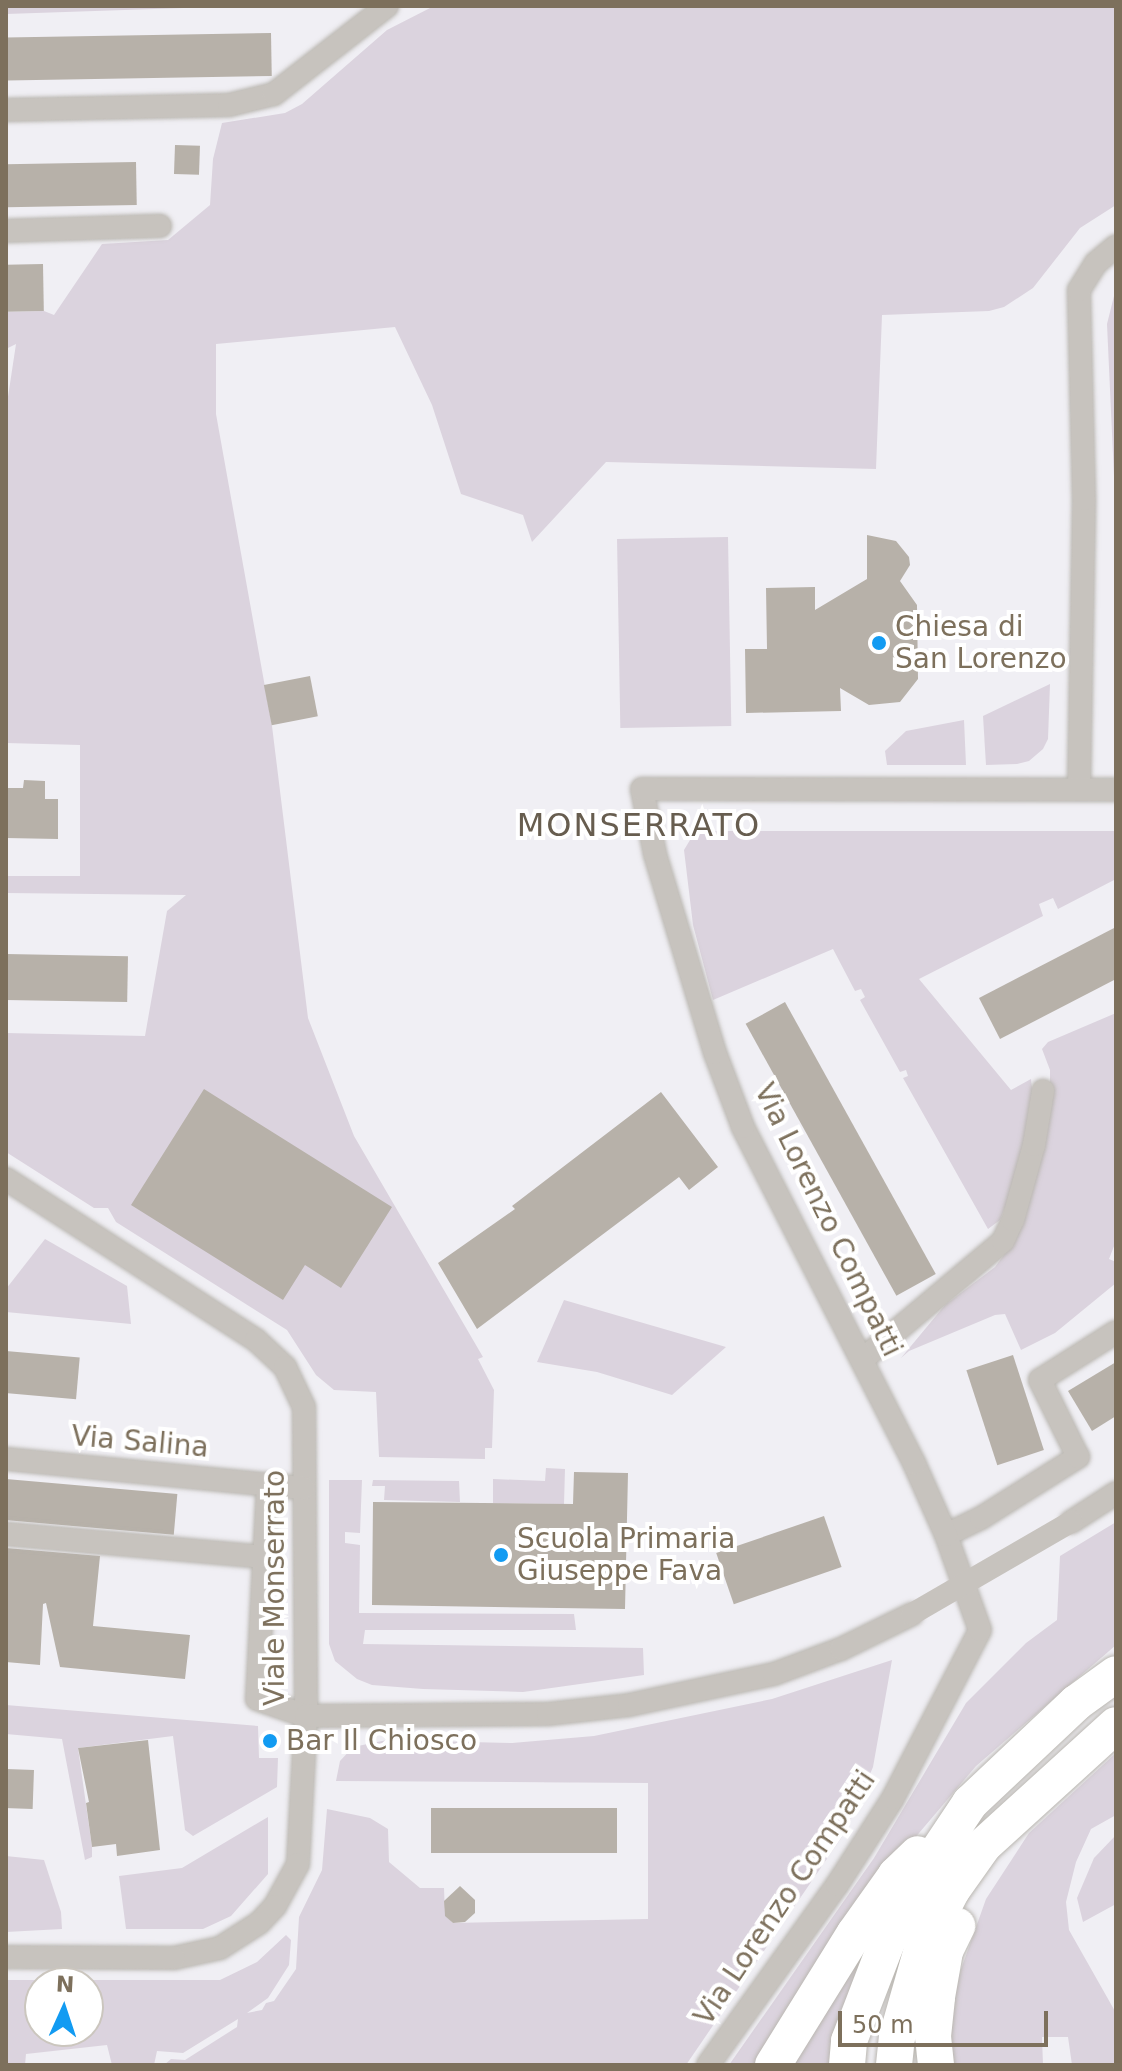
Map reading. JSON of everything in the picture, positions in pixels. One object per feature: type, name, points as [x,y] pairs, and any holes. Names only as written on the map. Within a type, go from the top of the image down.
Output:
[{"type":"main road","points":[[773,2065],[855,1933],[896,1875],[1076,1703],[1116,1674]]},
{"type":"main road","points":[[894,2065],[897,2037],[923,1946],[952,1890],[984,1845],[1116,1725]]},
{"type":"main road","points":[[847,2065],[849,2041],[887,1942],[922,1875],[970,1803]]},
{"type":"main road","points":[[936,2065],[933,2036],[945,1951],[972,1892],[1019,1812]]},
{"type":"street","points":[[6,110],[229,105],[274,94],[387,6]]},
{"type":"street","points":[[6,231],[160,226]]},
{"type":"street","points":[[1079,789],[1084,499],[1079,290],[1096,263],[1116,246]]},
{"type":"street","name":"Via Lorenzo Compatti","points":[[708,2065],[837,1885],[893,1798],[980,1630],[946,1535],[863,1359],[743,1127],[715,1053],[655,854],[642,789],[1116,790]]},
{"type":"street","points":[[863,1359],[1003,1241],[1013,1220],[1030,1160],[1043,1091]]},
{"type":"street","name":"Viale Monserrato","points":[[6,1179],[256,1340],[285,1367],[304,1407],[306,1716],[298,1864],[275,1906],[259,1923],[220,1948],[174,1958],[6,1957]]},
{"type":"street","points":[[946,1535],[981,1518],[1078,1457],[1040,1380],[1116,1332]]},
{"type":"street","name":"Via Salina","points":[[6,1459],[304,1488]]},
{"type":"street","points":[[268,1484],[257,1699],[306,1716],[548,1714],[629,1705],[774,1674],[841,1649],[912,1614],[1116,1493]]},
{"type":"street","points":[[6,1534],[262,1557]]},
{"type":"shaded area","points":[[6,6],[243,6],[6,14]]},
{"type":"shaded area","points":[[434,6],[1116,6],[1116,205],[1080,228],[1033,288],[1004,307],[989,311],[882,315],[876,469],[606,462],[532,542],[523,515],[461,494],[432,405],[395,327],[216,344],[216,414],[272,726],[308,1018],[354,1136],[483,1357],[478,1359],[494,1390],[492,1448],[485,1448],[485,1459],[379,1457],[376,1392],[334,1390],[316,1375],[287,1330],[116,1222],[108,1208],[94,1208],[6,1152],[6,1033],[145,1036],[167,911],[186,895],[6,893],[6,876],[80,876],[80,745],[6,743],[6,410],[16,344],[6,349],[6,312],[44,311],[54,315],[102,244],[168,240],[210,205],[213,159],[222,123],[285,113],[302,104],[387,30]]},
{"type":"shaded area","points":[[1116,288],[1116,520],[1107,324]]},
{"type":"shaded area","points":[[728,537],[731,726],[620,728],[617,539]]},
{"type":"shaded area","points":[[1050,684],[1048,739],[1043,749],[1029,761],[986,765],[983,716]]},
{"type":"shaded area","points":[[964,720],[966,765],[887,765],[885,751],[906,731]]},
{"type":"shaded area","points":[[707,831],[1116,831],[1116,879],[1058,909],[1053,898],[1039,904],[1043,916],[919,979],[1011,1090],[1031,1079],[1034,1106],[1014,1185],[1000,1220],[988,1229],[903,1078],[908,1076],[906,1070],[900,1072],[860,1000],[865,997],[861,989],[855,991],[833,949],[713,1000],[693,925],[684,850],[693,835]]},
{"type":"shaded area","points":[[1116,1013],[1116,1241],[1109,1259],[1116,1262],[1116,1283],[1055,1333],[1021,1350],[1005,1314],[995,1315],[909,1351],[901,1358],[945,1305],[995,1267],[1009,1248],[1050,1101],[1050,1070],[1042,1049],[1048,1042]]},
{"type":"shaded area","points":[[45,1239],[127,1286],[131,1324],[6,1312],[6,1289]]},
{"type":"shaded area","points":[[564,1300],[726,1347],[672,1395],[597,1372],[537,1362]]},
{"type":"shaded area","points":[[546,1468],[565,1469],[564,1504],[493,1503],[493,1479],[545,1481]]},
{"type":"shaded area","points":[[329,1480],[362,1480],[360,1533],[345,1532],[345,1543],[360,1545],[359,1613],[574,1614],[576,1630],[365,1630],[363,1644],[643,1648],[644,1675],[523,1692],[423,1689],[372,1685],[357,1679],[335,1661],[329,1644]]},
{"type":"shaded area","points":[[373,1480],[459,1481],[460,1502],[384,1500],[385,1486],[372,1486]]},
{"type":"shaded area","points":[[1116,1522],[1116,1645],[976,1766],[851,1913],[758,2065],[729,2065],[874,1858],[966,1703],[1026,1643],[1057,1620],[1060,1556]]},
{"type":"shaded area","points":[[892,1660],[873,1767],[846,1831],[686,2065],[164,2065],[171,2059],[185,2060],[237,2027],[238,2019],[183,2053],[157,2051],[154,2065],[112,2065],[107,2045],[104,2045],[104,1980],[220,1980],[257,1962],[286,1935],[291,1940],[289,1965],[268,1998],[247,2013],[262,2010],[266,2003],[274,2001],[296,1969],[299,1917],[322,1870],[327,1809],[370,1818],[388,1829],[389,1862],[420,1888],[444,1888],[445,1915],[453,1923],[648,1919],[648,1783],[336,1781],[340,1761],[353,1747],[387,1740],[512,1743],[594,1736],[772,1699]]},
{"type":"shaded area","points":[[6,1705],[258,1726],[259,1758],[278,1758],[277,1787],[193,1836],[185,1830],[173,1736],[78,1748],[92,1847],[92,1857],[85,1860],[62,1739],[6,1734]]},
{"type":"shaded area","points":[[1116,1753],[1116,1815],[1091,1829],[1076,1862],[1066,1902],[1069,1930],[1116,2013],[1116,2065],[1072,2065],[1068,2037],[1042,2037],[1043,2065],[951,2065],[949,2020],[954,1989],[986,1899],[1029,1833]]},
{"type":"shaded area","points":[[268,1817],[268,1874],[231,1916],[203,1929],[126,1929],[119,1876],[182,1868]]},
{"type":"shaded area","points":[[1116,1835],[1116,1904],[1083,1922],[1077,1898],[1094,1858]]},
{"type":"shaded area","points":[[6,1856],[44,1860],[61,1912],[62,1929],[6,1932]]},
{"type":"shaded area","points":[[869,1936],[831,2065],[786,2065]]},
{"type":"shaded area","points":[[6,1980],[24,1980],[24,2047],[89,2047],[26,2054],[25,2065],[6,2065]]},
{"type":"building","points":[[271,33],[272,76],[7,81],[6,38]]},
{"type":"building","points":[[175,145],[200,146],[199,175],[174,174]]},
{"type":"building","points":[[136,162],[137,205],[7,207],[6,164]]},
{"type":"building","points":[[43,264],[44,311],[7,312],[6,265]]},
{"type":"building","points":[[867,535],[896,541],[909,557],[910,565],[900,581],[917,605],[918,679],[900,702],[869,705],[840,688],[841,711],[746,713],[745,649],[767,649],[766,588],[815,587],[815,610],[867,579]]},
{"type":"building","points":[[310,676],[318,716],[272,725],[264,685]]},
{"type":"building","points":[[24,780],[45,781],[45,799],[58,799],[58,839],[6,838],[6,788],[23,788]]},
{"type":"building","points":[[1116,927],[1116,979],[1000,1039],[979,998]]},
{"type":"building","points":[[6,954],[128,956],[127,1002],[6,1000]]},
{"type":"building","points":[[785,1002],[936,1274],[896,1296],[746,1024]]},
{"type":"building","points":[[204,1089],[392,1207],[341,1288],[305,1265],[283,1300],[131,1205]]},
{"type":"building","points":[[661,1092],[718,1167],[689,1190],[679,1177],[477,1329],[438,1263],[515,1209],[512,1206]]},
{"type":"building","points":[[6,1351],[80,1357],[76,1399],[6,1393]]},
{"type":"building","points":[[1013,1355],[1044,1450],[997,1465],[966,1370]]},
{"type":"building","points":[[1116,1362],[1116,1416],[1092,1431],[1068,1391]]},
{"type":"building","points":[[574,1472],[628,1473],[625,1609],[372,1605],[373,1502],[573,1504]]},
{"type":"building","points":[[6,1479],[177,1494],[174,1535],[6,1520]]},
{"type":"building","points":[[824,1516],[842,1567],[734,1604],[716,1553]]},
{"type":"building","points":[[6,1548],[100,1556],[93,1626],[190,1635],[185,1679],[60,1667],[46,1603],[43,1604],[40,1665],[6,1662]]},
{"type":"building","points":[[148,1740],[160,1850],[117,1856],[116,1844],[92,1847],[86,1803],[89,1802],[78,1748]]},
{"type":"building","points":[[6,1769],[34,1770],[33,1809],[6,1808]]},
{"type":"building","points":[[431,1808],[617,1808],[617,1853],[431,1853]]},
{"type":"building","points":[[460,1886],[475,1900],[475,1913],[465,1922],[453,1923],[445,1916],[444,1901]]},
{"type":"place","name":"Chiesa di San Lorenzo","points":[[879,643]]},
{"type":"place","name":"Scuola Primaria Giuseppe Fava","points":[[501,1555]]},
{"type":"place","name":"Bar Il Chiosco","points":[[270,1741]]},
{"type":"district","name":"MONSERRATO","points":[[639,825]]}]
